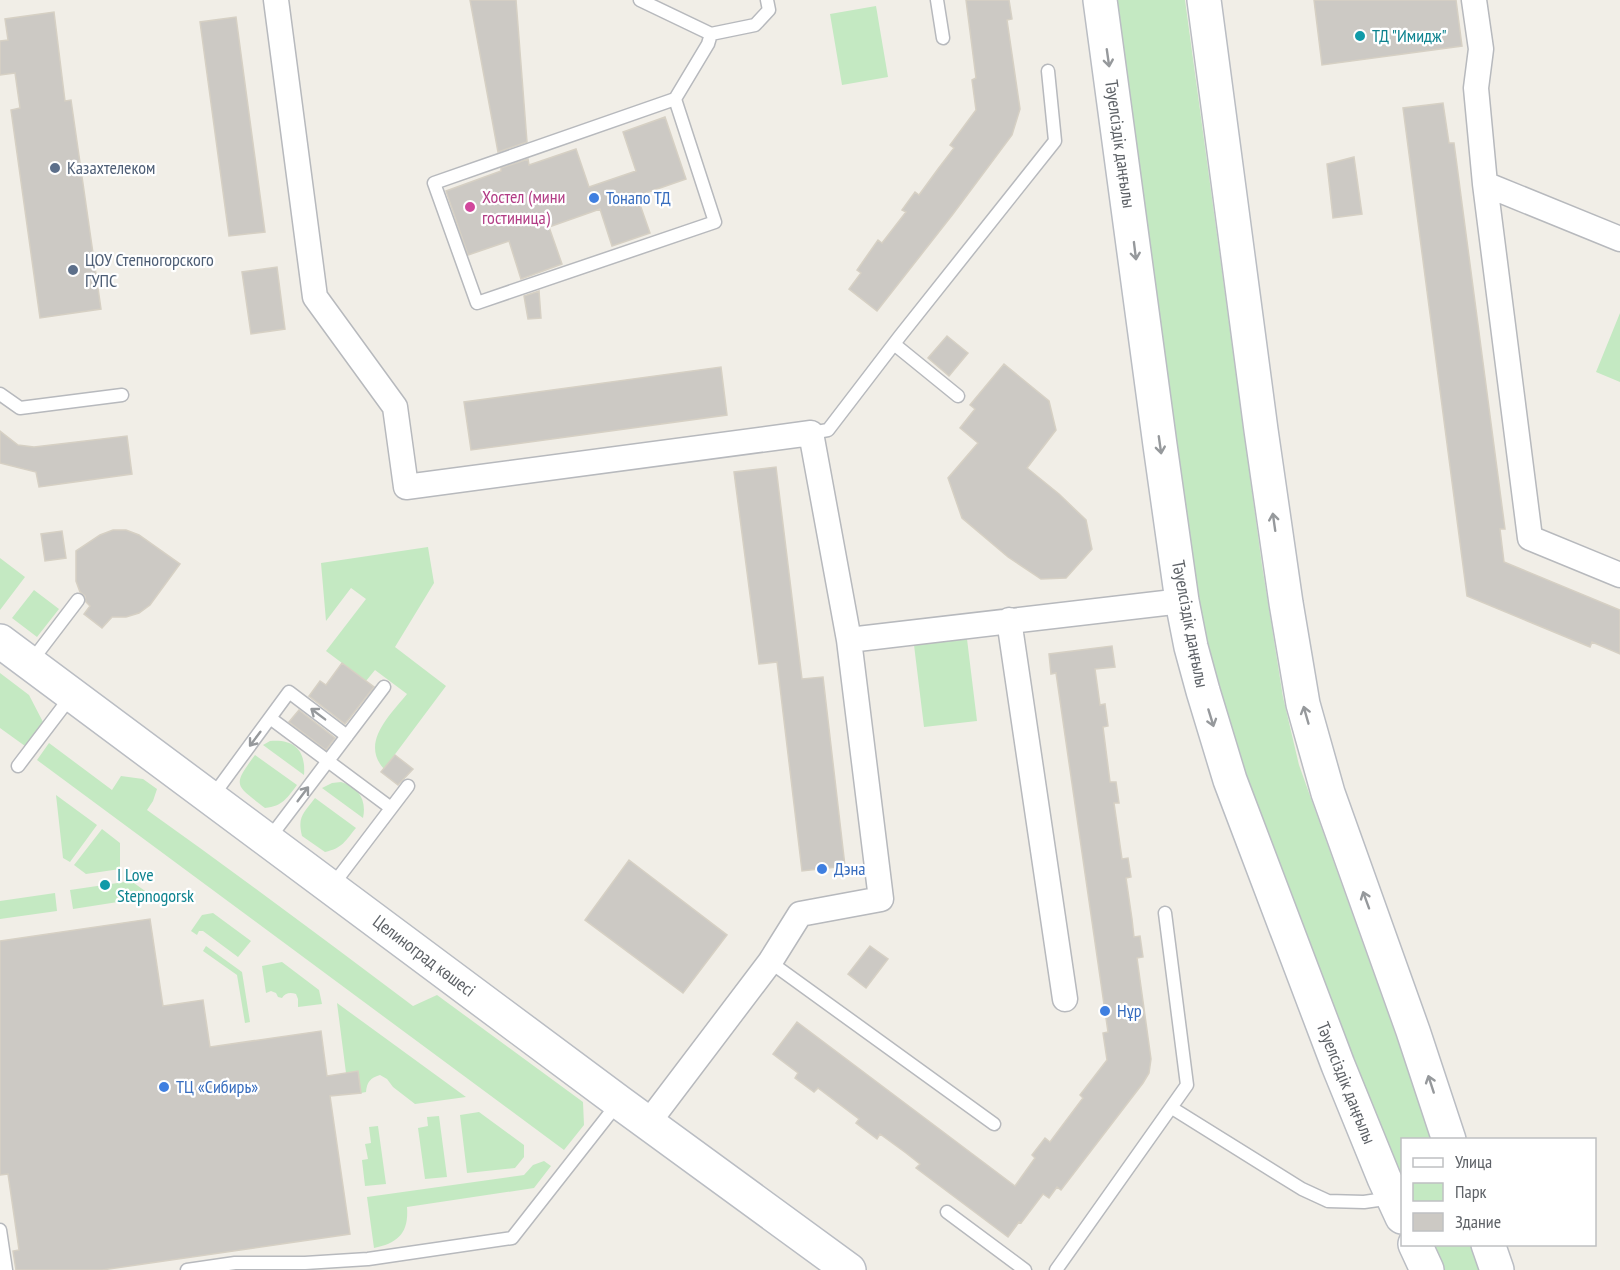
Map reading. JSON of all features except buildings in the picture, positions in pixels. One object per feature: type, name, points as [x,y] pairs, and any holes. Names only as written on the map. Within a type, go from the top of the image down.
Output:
[{"type":"street","points":[[276,0],[315,297],[395,408],[406,487],[811,433],[849,640],[881,899],[800,914],[770,962],[648,1123]]},
{"type":"street","name":"Тәуелсіздік даңғылы","points":[[1100,0],[1160,445],[1182,601],[1191,647],[1230,780],[1338,1065],[1398,1207]]},
{"type":"street","points":[[1204,0],[1261,430],[1303,704],[1328,793],[1413,1031],[1448,1138]]},
{"type":"street","points":[[1474,0],[1481,50],[1476,88],[1485,184],[1530,538],[1620,575]]},
{"type":"street","points":[[1485,184],[1620,239]]},
{"type":"street","points":[[849,640],[1182,601]]},
{"type":"street","points":[[1010,620],[1065,999]]},
{"type":"street","name":"Целиноград көшесі","points":[[0,641],[619,1102],[849,1270]]},
{"type":"street","points":[[1415,1246],[1427,1270]]},
{"type":"street","points":[[1488,1246],[1497,1270]]},
{"type":"lane","points":[[640,0],[711,34],[755,26],[769,10],[767,0]]},
{"type":"lane","points":[[937,0],[943,38]]},
{"type":"lane","points":[[675,99],[715,222],[477,303],[434,183],[675,99],[708,44],[711,34]]},
{"type":"lane","points":[[811,433],[828,430],[1055,141],[1048,71]]},
{"type":"lane","points":[[894,344],[958,396]]},
{"type":"lane","points":[[0,393],[20,408],[122,395]]},
{"type":"lane","points":[[30,663],[78,600]]},
{"type":"lane","points":[[268,841],[384,687]]},
{"type":"lane","points":[[211,798],[289,692],[347,736]]},
{"type":"lane","points":[[18,766],[72,694]]},
{"type":"lane","points":[[270,718],[391,808]]},
{"type":"lane","points":[[331,887],[408,786]]},
{"type":"lane","points":[[1056,1270],[1187,1085],[1165,913]]},
{"type":"lane","points":[[770,962],[994,1124]]},
{"type":"lane","points":[[187,1270],[235,1263],[305,1263],[368,1259],[512,1238],[619,1102]]},
{"type":"lane","points":[[1172,1108],[1302,1189],[1328,1201],[1364,1202],[1398,1207]]},
{"type":"lane","points":[[947,1212],[1025,1270]]},
{"type":"lane","points":[[0,1230],[6,1270]]},
{"type":"green space","points":[[1112,0],[1185,0],[1262,565],[1283,697],[1299,765],[1433,1138],[1401,1138],[1401,1182],[1236,763],[1195,604]]},
{"type":"green space","points":[[876,6],[888,77],[842,85],[830,14]]},
{"type":"green space","points":[[1620,313],[1620,382],[1596,372]]},
{"type":"green space","points":[[428,547],[434,583],[395,647],[446,686],[384,769],[377,759],[376,739],[386,720],[407,694],[375,670],[366,681],[326,651],[366,599],[351,588],[326,621],[321,563]]},
{"type":"green space","points":[[0,558],[25,577],[0,610]]},
{"type":"green space","points":[[34,590],[59,609],[37,637],[12,618]]},
{"type":"green space","points":[[967,639],[977,721],[924,727],[914,645]]},
{"type":"green space","points":[[0,673],[29,695],[43,722],[25,746],[0,728]]},
{"type":"green space","points":[[270,741],[286,742],[297,748],[303,759],[304,775],[263,745]]},
{"type":"green space","points":[[49,743],[112,790],[121,776],[143,779],[157,789],[147,810],[413,1006],[437,995],[583,1102],[584,1125],[564,1150],[37,760]]},
{"type":"green space","points":[[255,755],[297,785],[284,801],[265,808],[243,790],[240,785],[242,774]]},
{"type":"green space","points":[[341,782],[352,787],[360,795],[364,805],[363,818],[322,788]]},
{"type":"green space","points":[[56,795],[97,825],[70,862],[63,858]]},
{"type":"green space","points":[[315,798],[356,828],[340,846],[325,852],[302,836],[300,824],[302,815]]},
{"type":"green space","points":[[102,829],[120,843],[120,869],[86,874],[74,865]]},
{"type":"green space","points":[[131,881],[148,893],[141,902],[137,899],[73,909],[70,890]]},
{"type":"green space","points":[[55,893],[57,911],[0,919],[0,901]]},
{"type":"green space","points":[[213,913],[251,941],[238,957],[203,931],[199,931],[197,935],[191,931],[202,915]]},
{"type":"green space","points":[[206,946],[242,972],[250,1022],[245,1023],[237,975],[203,951]]},
{"type":"green space","points":[[282,962],[319,990],[322,1004],[298,1007],[296,994],[288,993],[282,998],[271,991],[266,993],[262,966]]},
{"type":"green space","points":[[337,1003],[466,1097],[415,1104],[380,1075],[371,1079],[366,1092],[361,1093],[358,1071],[346,1073]]},
{"type":"green space","points":[[479,1112],[524,1145],[524,1157],[515,1168],[467,1173],[460,1115]]},
{"type":"green space","points":[[439,1116],[447,1177],[425,1179],[418,1128],[428,1126],[427,1117]]},
{"type":"green space","points":[[378,1126],[386,1184],[365,1186],[362,1160],[368,1159],[365,1144],[371,1143],[369,1127]]},
{"type":"green space","points":[[544,1161],[551,1166],[534,1188],[407,1207],[404,1230],[396,1240],[374,1248],[367,1197],[524,1175],[533,1165]]},
{"type":"green space","points":[[1431,1246],[1471,1246],[1480,1270],[1443,1270]]},
{"type":"place","name":"ТД \"Имидж\"","points":[[1360,36]]},
{"type":"place","name":"Казахтелеком","points":[[55,168]]},
{"type":"place","name":"Тонапо ТД","points":[[594,198]]},
{"type":"place","name":"Хостел (мини гостиница)","points":[[470,207]]},
{"type":"place","name":"ЦОУ Степногорского ГУПС","points":[[73,270]]},
{"type":"place","name":"Дэна","points":[[822,869]]},
{"type":"place","name":"I Love Stepnogorsk","points":[[105,885]]},
{"type":"place","name":"Нұр","points":[[1105,1011]]},
{"type":"place","name":"ТЦ «Сибирь»","points":[[164,1087]]}]
